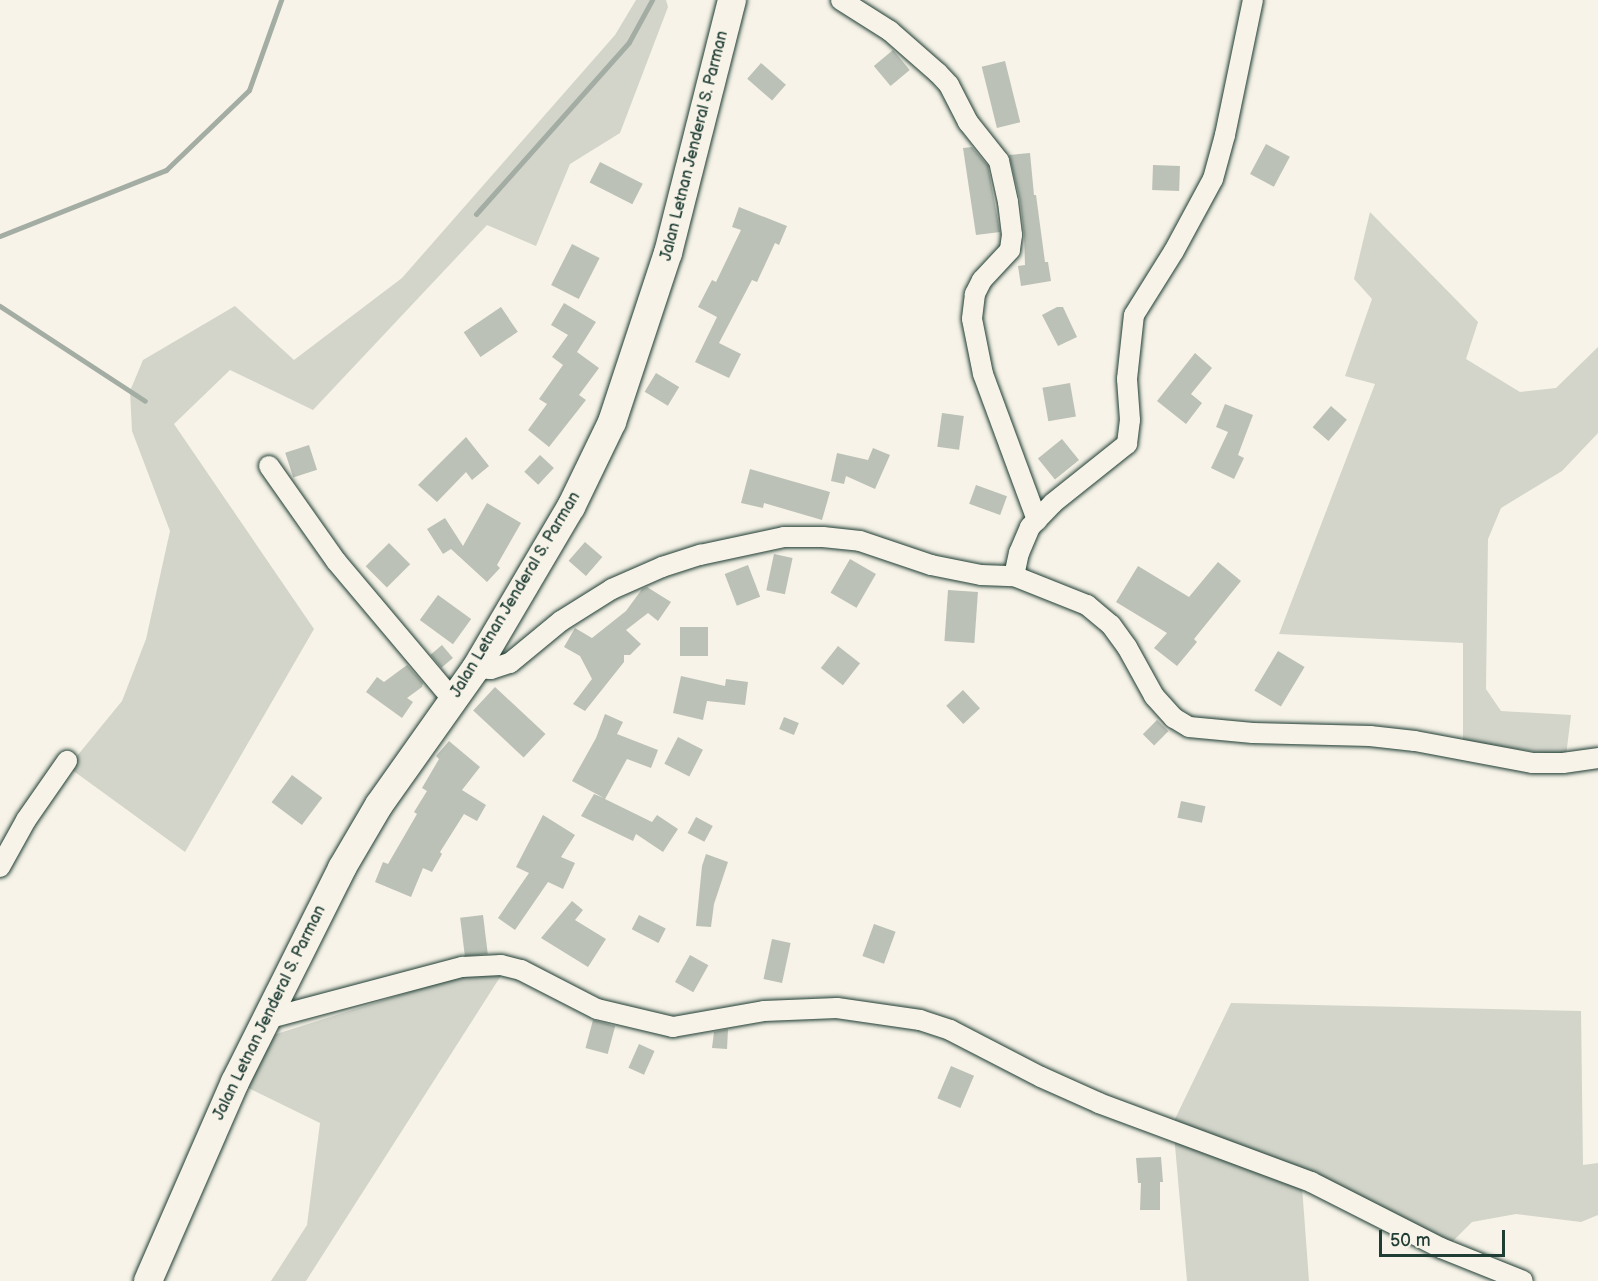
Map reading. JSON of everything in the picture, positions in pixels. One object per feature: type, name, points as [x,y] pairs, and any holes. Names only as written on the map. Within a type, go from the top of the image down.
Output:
[{"type":"street","name":"Jalan Letnan Jenderal S. Parman","points":[[148,1281],[218,1117],[347,859],[379,805],[476,668],[571,507],[612,423],[669,253],[732,0]]},
{"type":"street","points":[[841,0],[890,31],[938,73],[949,85],[968,122],[999,161],[1012,234],[1010,250],[982,280],[975,294],[972,319],[983,374],[1037,520]]},
{"type":"street","points":[[1014,576],[1019,553],[1030,527],[1053,503],[1127,444],[1130,420],[1126,379],[1134,315],[1180,243],[1213,179],[1225,135],[1253,0]]},
{"type":"street","points":[[270,466],[336,561],[453,700]]},
{"type":"street","points":[[476,668],[491,669],[510,663],[561,621],[612,590],[662,567],[700,555],[784,537],[823,537],[860,541],[931,565],[981,575],[1014,576],[1087,605],[1110,625],[1127,647],[1154,696],[1174,718],[1189,727],[1253,733],[1370,736],[1415,741],[1532,763],[1563,763],[1598,758]]},
{"type":"street","points":[[0,867],[22,826],[67,761]]},
{"type":"street","points":[[266,1019],[462,967],[501,965],[521,970],[597,1008],[673,1027],[764,1011],[837,1008],[920,1020],[950,1030],[1041,1077],[1100,1103],[1311,1182],[1441,1248],[1523,1281]]},
{"type":"shaded area","points":[[636,0],[666,0],[668,7],[620,133],[570,164],[536,246],[487,225],[313,410],[230,370],[174,424],[314,629],[185,852],[68,767],[122,701],[146,639],[170,531],[132,431],[130,391],[143,360],[235,306],[294,360],[402,278],[615,35]]},
{"type":"shaded area","points":[[1370,212],[1478,322],[1466,359],[1520,392],[1556,388],[1598,347],[1598,433],[1562,471],[1501,508],[1488,539],[1486,689],[1501,711],[1571,715],[1566,756],[1463,741],[1463,643],[1279,634],[1375,384],[1345,376],[1372,299],[1354,279]]},
{"type":"shaded area","points":[[511,960],[306,1281],[271,1281],[307,1225],[320,1123],[230,1079],[251,1042]]},
{"type":"shaded area","points":[[1231,1003],[1581,1011],[1583,1165],[1598,1163],[1598,1215],[1581,1222],[1516,1214],[1472,1222],[1446,1248],[1301,1173],[1309,1281],[1187,1281],[1173,1123]]},
{"type":"building","points":[[893,50],[910,70],[891,86],[874,66]]},
{"type":"building","points":[[1005,61],[1020,122],[997,128],[982,67]]},
{"type":"building","points":[[761,63],[786,85],[772,100],[747,79]]},
{"type":"building","points":[[1266,144],[1290,157],[1274,187],[1250,174]]},
{"type":"building","points":[[972,147],[988,166],[1000,232],[976,235],[963,148]]},
{"type":"building","points":[[1030,153],[1034,195],[1036,195],[1045,262],[1048,262],[1051,281],[1021,286],[1018,266],[1025,265],[1024,234],[1020,200],[1009,155]]},
{"type":"building","points":[[600,162],[643,184],[632,204],[590,182]]},
{"type":"building","points":[[1153,165],[1180,166],[1179,191],[1152,190]]},
{"type":"building","points":[[739,207],[787,226],[779,245],[775,243],[757,282],[752,280],[719,343],[741,354],[729,378],[695,362],[717,317],[698,307],[712,280],[716,282],[741,230],[732,227]]},
{"type":"building","points":[[572,244],[600,258],[579,299],[551,285]]},
{"type":"building","points":[[564,303],[596,322],[577,352],[599,368],[579,395],[586,400],[549,447],[528,430],[547,404],[539,399],[563,365],[552,357],[568,335],[551,325]]},
{"type":"building","points":[[501,307],[518,332],[480,357],[464,332]]},
{"type":"building","points":[[1057,307],[1063,307],[1077,337],[1058,346],[1042,315]]},
{"type":"building","points":[[1195,353],[1212,368],[1191,394],[1202,403],[1186,424],[1157,401]]},
{"type":"building","points":[[656,373],[679,387],[668,406],[645,392]]},
{"type":"building","points":[[1070,383],[1076,416],[1048,421],[1042,388]]},
{"type":"building","points":[[1225,404],[1253,415],[1238,455],[1244,458],[1234,479],[1211,468],[1228,432],[1216,427]]},
{"type":"building","points":[[1331,406],[1347,420],[1328,441],[1313,427]]},
{"type":"building","points":[[942,413],[964,416],[959,450],[937,447]]},
{"type":"building","points":[[466,437],[489,466],[472,480],[466,472],[437,502],[418,485]]},
{"type":"building","points":[[1062,439],[1079,460],[1055,479],[1038,459]]},
{"type":"building","points":[[309,445],[317,470],[293,477],[285,453]]},
{"type":"building","points":[[873,448],[890,455],[875,489],[846,476],[844,484],[831,481],[837,453],[868,460]]},
{"type":"building","points":[[540,455],[554,468],[538,485],[524,472]]},
{"type":"building","points":[[750,469],[830,492],[822,520],[764,503],[763,508],[741,503]]},
{"type":"building","points":[[976,485],[1007,496],[1000,515],[969,504]]},
{"type":"building","points":[[487,503],[521,523],[497,565],[500,568],[487,582],[451,549],[443,554],[427,529],[445,518],[463,546]]},
{"type":"building","points":[[585,542],[602,557],[586,576],[569,561]]},
{"type":"building","points":[[389,543],[410,564],[387,588],[366,566]]},
{"type":"building","points":[[774,554],[793,558],[785,594],[766,590]]},
{"type":"building","points":[[850,559],[876,574],[856,608],[830,593]]},
{"type":"building","points":[[1218,562],[1241,581],[1194,639],[1197,642],[1177,666],[1154,648],[1167,633],[1116,602],[1138,566],[1189,597]]},
{"type":"building","points":[[748,565],[760,597],[737,606],[725,574]]},
{"type":"building","points":[[647,587],[671,602],[658,621],[648,613],[626,630],[641,644],[630,655],[624,655],[624,662],[585,711],[573,704],[592,679],[580,656],[564,647],[575,628],[592,638],[626,611],[642,589]]},
{"type":"building","points":[[948,590],[978,592],[974,643],[944,641]]},
{"type":"building","points":[[438,595],[471,619],[453,644],[420,620]]},
{"type":"building","points":[[680,627],[708,627],[708,656],[680,656]]},
{"type":"building","points":[[442,645],[453,658],[441,668],[431,655]]},
{"type":"building","points":[[838,646],[860,663],[843,685],[821,668]]},
{"type":"building","points":[[1278,651],[1305,667],[1281,706],[1254,690]]},
{"type":"building","points":[[407,665],[423,683],[422,687],[407,698],[413,702],[402,718],[366,692],[377,677],[384,682]]},
{"type":"building","points":[[681,676],[725,686],[726,679],[748,682],[745,705],[707,701],[703,720],[673,713]]},
{"type":"building","points":[[495,687],[545,734],[524,757],[473,710]]},
{"type":"building","points":[[963,690],[980,708],[963,724],[946,706]]},
{"type":"building","points":[[605,714],[623,722],[617,734],[658,750],[651,768],[627,759],[605,799],[652,822],[657,815],[678,829],[663,852],[636,834],[633,841],[581,816],[594,794],[604,798],[572,781],[596,738]]},
{"type":"building","points":[[784,717],[799,723],[794,735],[779,729]]},
{"type":"building","points":[[1157,720],[1168,731],[1154,745],[1143,734]]},
{"type":"building","points":[[678,737],[703,750],[689,776],[664,764]]},
{"type":"building","points":[[449,741],[480,767],[462,790],[486,805],[477,821],[464,814],[440,852],[442,854],[432,872],[423,868],[411,897],[375,882],[383,862],[388,864],[417,814],[414,812],[427,791],[422,788],[439,759],[436,756]]},
{"type":"building","points":[[292,775],[322,798],[302,825],[272,802]]},
{"type":"building","points":[[1181,801],[1205,806],[1202,823],[1177,818]]},
{"type":"building","points":[[543,815],[575,835],[561,857],[575,863],[563,889],[548,882],[515,930],[498,918],[529,873],[516,867]]},
{"type":"building","points":[[696,817],[713,826],[704,842],[688,833]]},
{"type":"building","points":[[706,854],[728,862],[714,904],[711,927],[696,926],[702,866]]},
{"type":"building","points":[[572,901],[583,910],[575,920],[606,939],[588,967],[541,938]]},
{"type":"building","points":[[483,915],[488,954],[465,957],[460,918]]},
{"type":"building","points":[[639,915],[666,929],[658,943],[632,929]]},
{"type":"building","points":[[874,924],[896,932],[884,964],[862,956]]},
{"type":"building","points":[[772,939],[791,943],[782,983],[763,979]]},
{"type":"building","points":[[690,955],[708,965],[693,992],[675,982]]},
{"type":"building","points":[[593,1020],[615,1026],[608,1054],[585,1048]]},
{"type":"building","points":[[728,1029],[727,1049],[712,1048],[714,1032]]},
{"type":"building","points":[[639,1044],[655,1051],[644,1075],[628,1068]]},
{"type":"building","points":[[951,1066],[974,1076],[960,1108],[937,1098]]},
{"type":"building","points":[[1161,1157],[1163,1182],[1160,1182],[1160,1210],[1140,1210],[1141,1183],[1138,1183],[1136,1158]]},
{"type":"waterway","points":[[0,236],[166,170],[249,90],[281,0]]},
{"type":"waterway","points":[[476,214],[629,42],[652,0]]},
{"type":"waterway","points":[[0,306],[145,401]]}]
